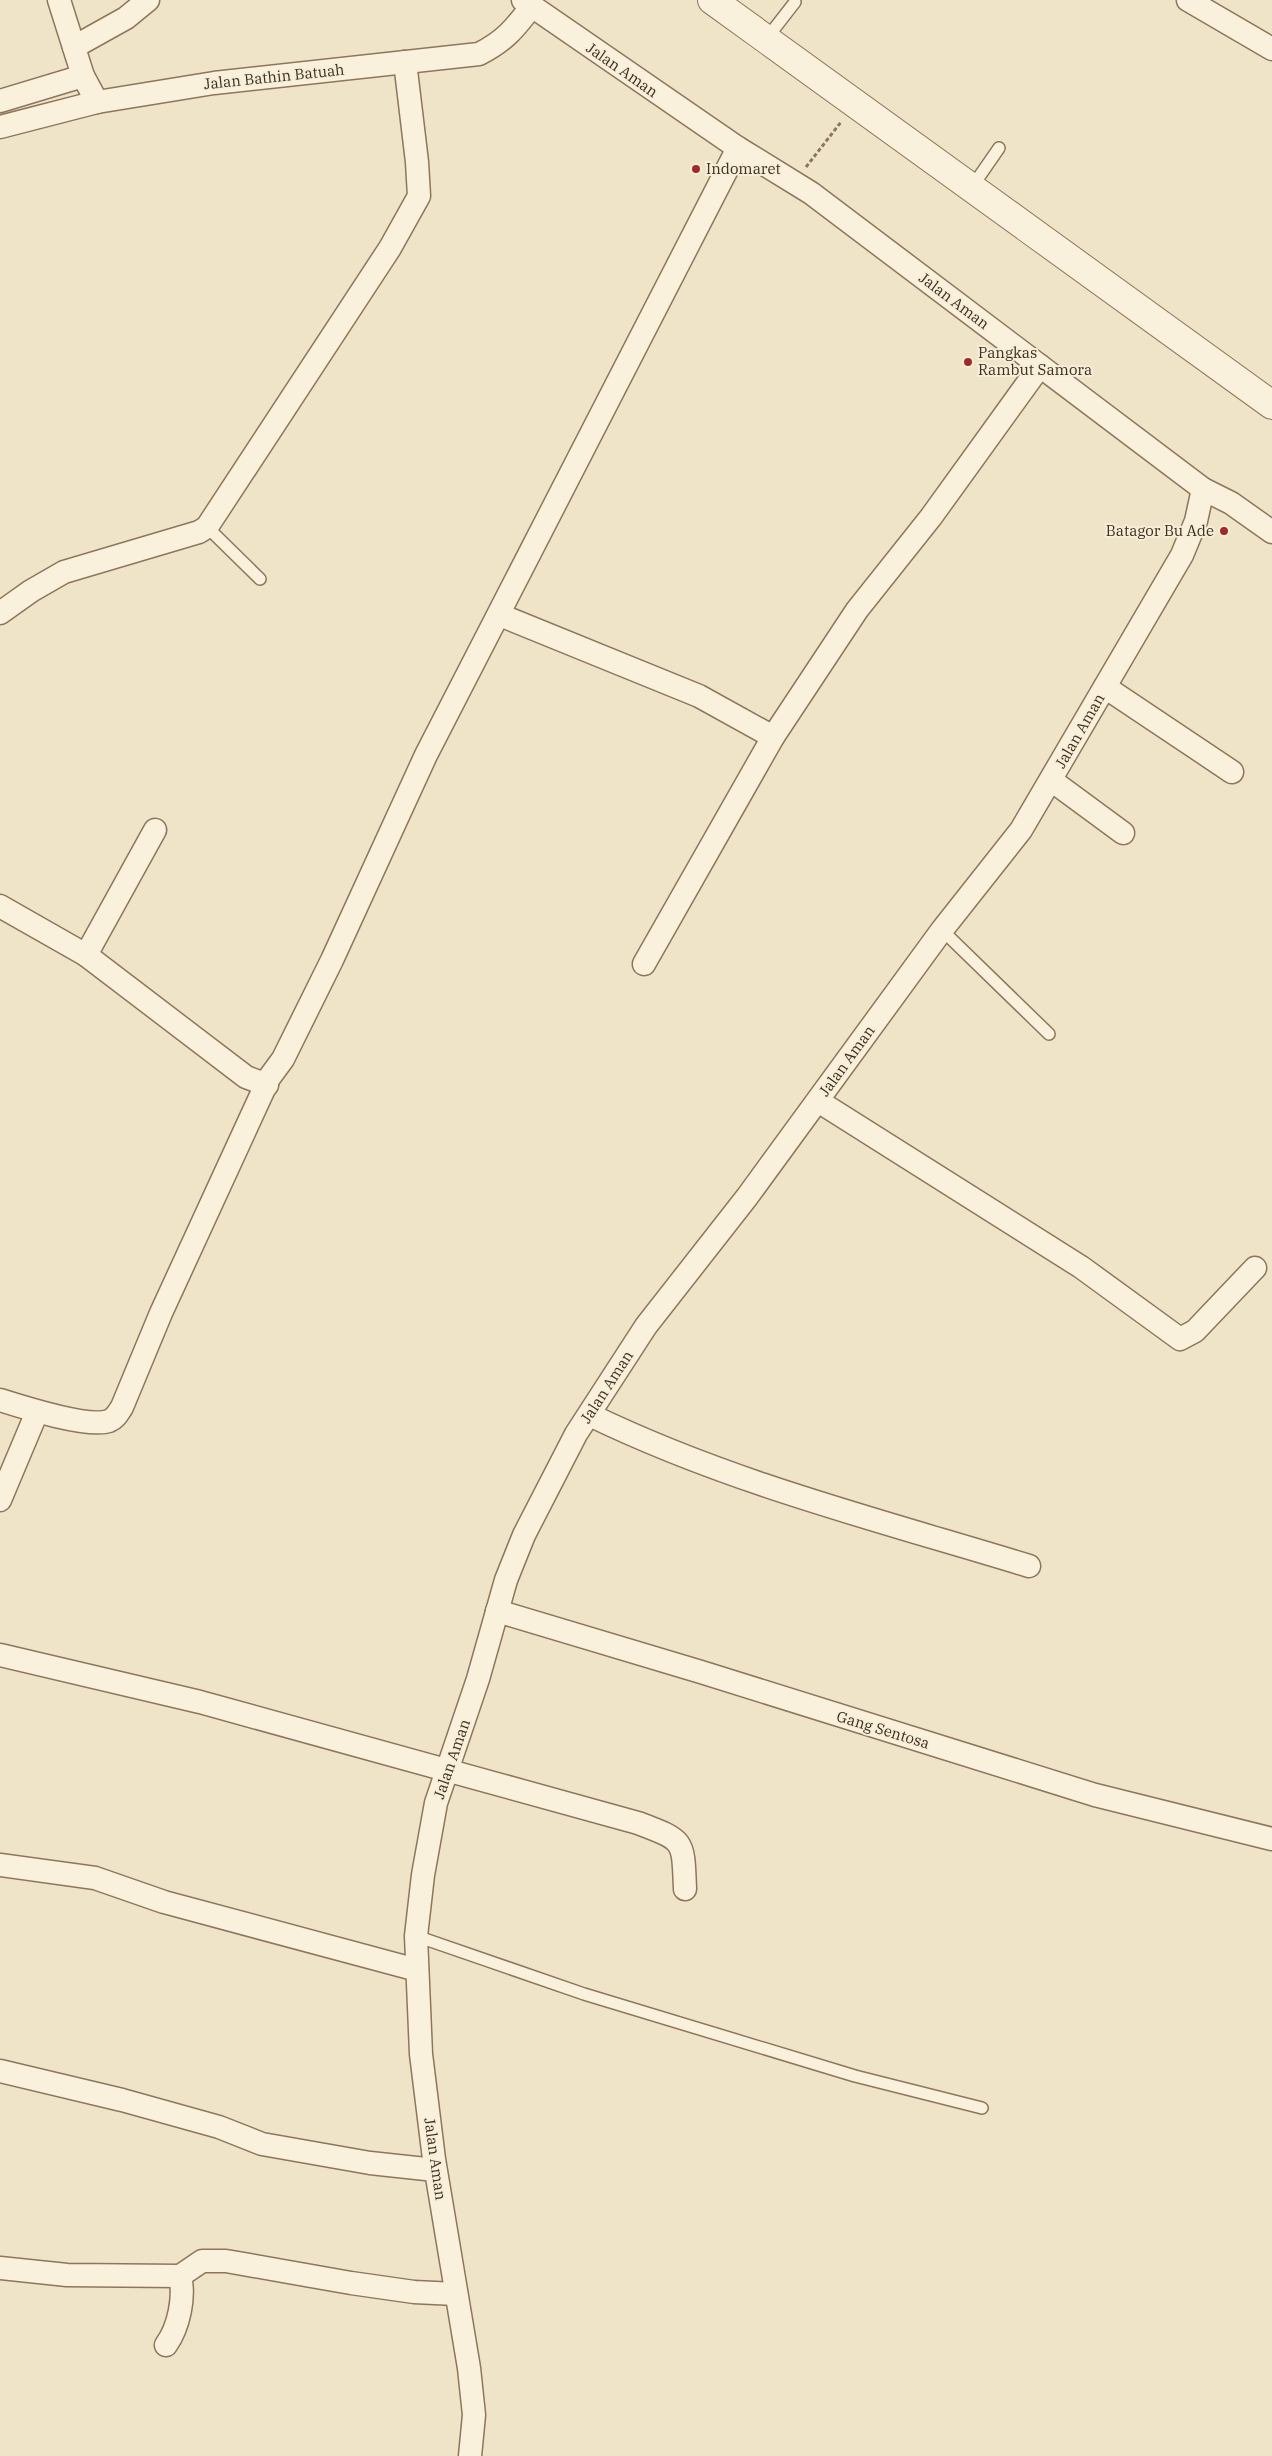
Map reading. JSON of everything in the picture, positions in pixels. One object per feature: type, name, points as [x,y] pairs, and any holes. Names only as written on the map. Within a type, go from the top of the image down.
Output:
[{"type":"street","points":[[59,0],[84,76],[97,102]]},
{"type":"street","points":[[74,47],[123,9],[148,0]]},
{"type":"street","points":[[712,0],[1272,405]]},
{"type":"street","points":[[1188,0],[1272,49]]},
{"type":"street","name":"Jalan Bathin Batuah","points":[[0,127],[97,102],[214,83],[479,54],[499,44],[512,32],[528,3]]},
{"type":"street","name":"Jalan Aman","points":[[470,2456],[474,2415],[435,2170],[421,2054],[416,1936],[423,1876],[436,1803],[478,1680],[506,1580],[524,1536],[576,1434],[646,1326],[818,1101],[942,930],[1021,830],[1182,554],[1196,521],[1203,489],[811,194],[738,148],[528,3]]},
{"type":"street","points":[[0,613],[31,591],[64,572],[199,532],[207,527],[390,248],[419,196],[417,162],[405,62]]},
{"type":"street","points":[[0,102],[84,76]]},
{"type":"street","points":[[0,1400],[37,1412],[104,1422],[116,1417],[269,1078],[283,1059],[332,960],[426,755],[500,615],[738,148]]},
{"type":"street","points":[[644,964],[773,736],[857,610],[931,517],[1040,366]]},
{"type":"street","points":[[1203,489],[1231,503],[1272,532]]},
{"type":"street","points":[[500,615],[699,696],[773,736]]},
{"type":"street","points":[[1105,687],[1232,772]]},
{"type":"street","points":[[1051,780],[1123,833]]},
{"type":"street","points":[[86,955],[154,830]]},
{"type":"street","points":[[0,906],[86,955],[246,1077],[267,1085]]},
{"type":"street","points":[[818,1101],[1081,1267],[1180,1340],[1195,1330],[1255,1268]]},
{"type":"street","points":[[0,1500],[37,1412]]},
{"type":"street","points":[[590,1415],[631,1434],[725,1471],[868,1518],[1029,1566]]},
{"type":"street","name":"Gang Sentosa","points":[[497,1611],[692,1669],[1095,1795],[1272,1839]]},
{"type":"street","points":[[0,1655],[200,1702],[638,1823],[670,1835],[681,1844],[684,1853],[685,1889]]},
{"type":"street","points":[[0,1865],[95,1878],[164,1902],[417,1970]]},
{"type":"street","points":[[0,2071],[122,2100],[219,2127],[262,2144],[370,2164],[435,2170]]},
{"type":"street","points":[[0,2268],[66,2274],[180,2276],[202,2260],[226,2260],[351,2284],[414,2292],[456,2294]]},
{"type":"street","points":[[166,2345],[170,2339],[182,2301],[183,2289],[180,2276]]},
{"type":"lane","points":[[767,38],[794,2]]},
{"type":"lane","points":[[971,188],[999,148]]},
{"type":"lane","points":[[207,527],[260,579]]},
{"type":"lane","points":[[942,930],[1049,1034]]},
{"type":"lane","points":[[416,1936],[584,1994],[856,2076],[982,2108]]},
{"type":"path","points":[[794,183],[855,105]]},
{"type":"place","name":"Indomaret","points":[[696,169]]},
{"type":"place","name":"Pangkas Rambut Samora","points":[[968,362]]},
{"type":"place","name":"Batagor Bu Ade","points":[[1224,531]]}]
